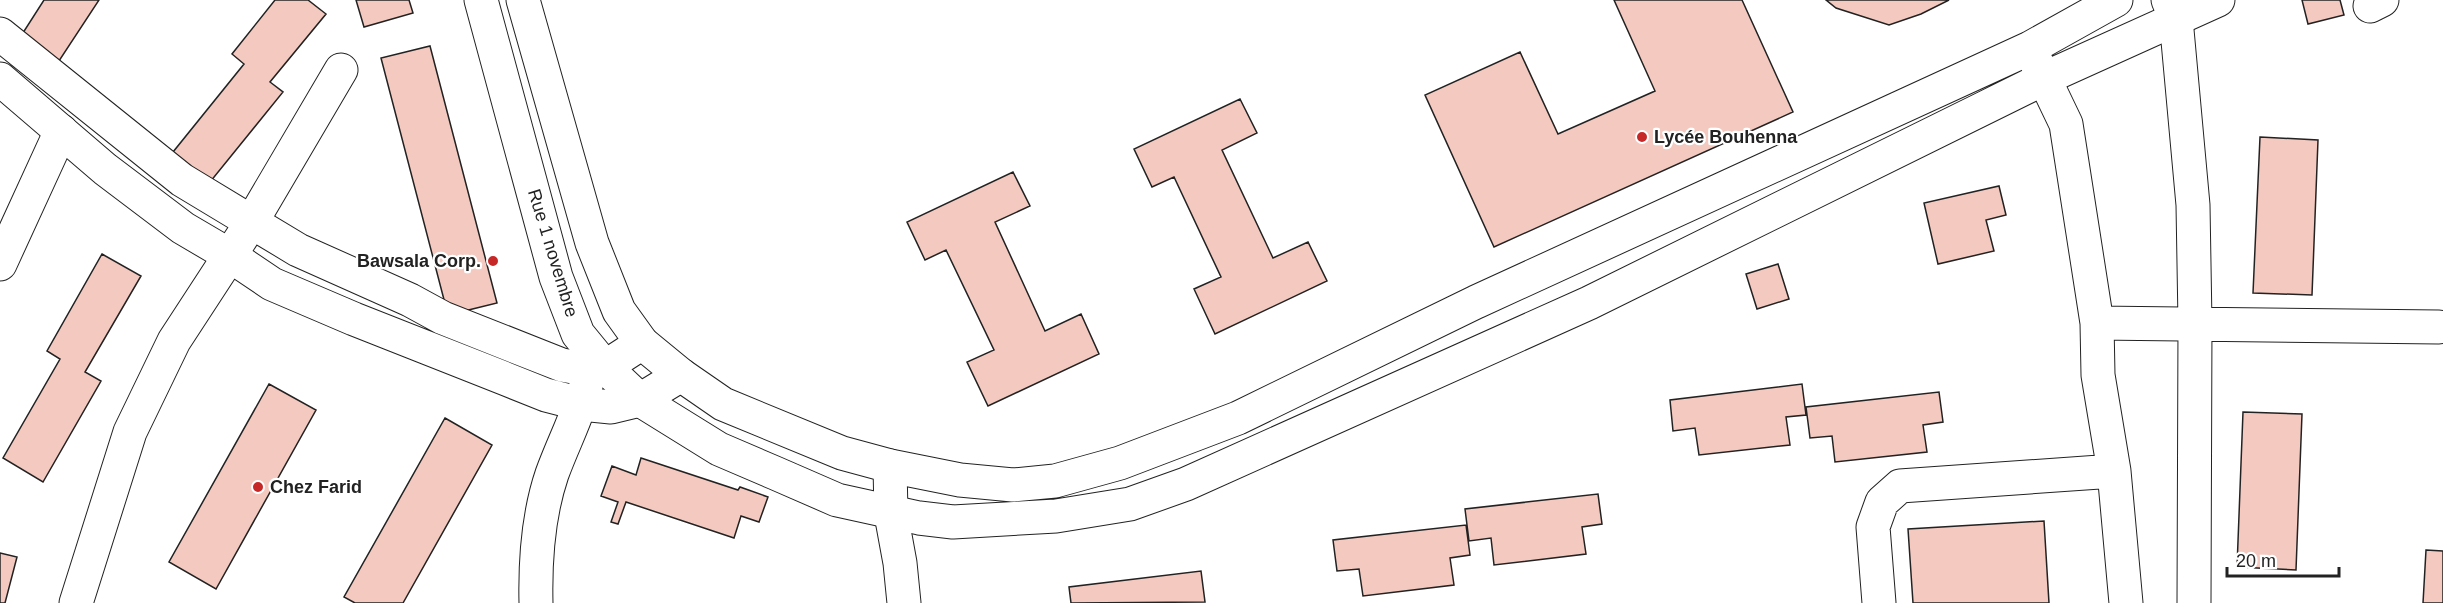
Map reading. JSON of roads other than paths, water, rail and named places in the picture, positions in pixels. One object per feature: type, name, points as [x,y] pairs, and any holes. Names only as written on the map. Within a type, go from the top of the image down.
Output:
[{"type":"main road","name":"Rue 1 novembre","points":[[481,0],[556,277],[578,334],[597,369],[640,400],[719,449],[837,500],[891,514],[953,522],[1056,516],[1130,504],[1186,484],[1589,303],[2043,79],[2172,10],[2218,0]]},
{"type":"main road","points":[[523,0],[592,243],[619,312],[642,343],[681,375],[723,404],[842,453],[890,466],[960,480],[1013,485],[1055,481],[1120,463],[1238,418],[1476,302],[2030,48],[2116,0]]},
{"type":"main road","points":[[2172,10],[2193,205],[2196,323],[2194,603]]},
{"type":"main road","points":[[0,34],[182,180],[298,250],[410,300],[443,318],[562,365],[597,369],[642,343]]},
{"type":"main road","points":[[2030,48],[2066,124],[2097,323],[2098,375],[2114,471],[2126,603]]},
{"type":"main road","points":[[76,603],[130,432],[174,341],[251,223],[341,70]]},
{"type":"main road","points":[[0,79],[105,170],[183,228],[272,284],[546,395],[582,404],[611,407],[640,400],[681,375]]},
{"type":"main road","points":[[0,264],[61,131]]},
{"type":"main road","points":[[2097,323],[2439,327]]},
{"type":"main road","points":[[536,603],[536,564],[544,505],[555,466],[597,369]]},
{"type":"main road","points":[[890,466],[891,514],[900,563],[904,603]]},
{"type":"main road","points":[[1879,603],[1873,527],[1882,502],[1899,486],[2114,471]]},
{"type":"place","name":"Lycée Bouhenna","points":[[1642,137]]},
{"type":"place","name":"Bawsala Corp.","points":[[493,261]]},
{"type":"place","name":"Chez Farid","points":[[258,487]]}]
